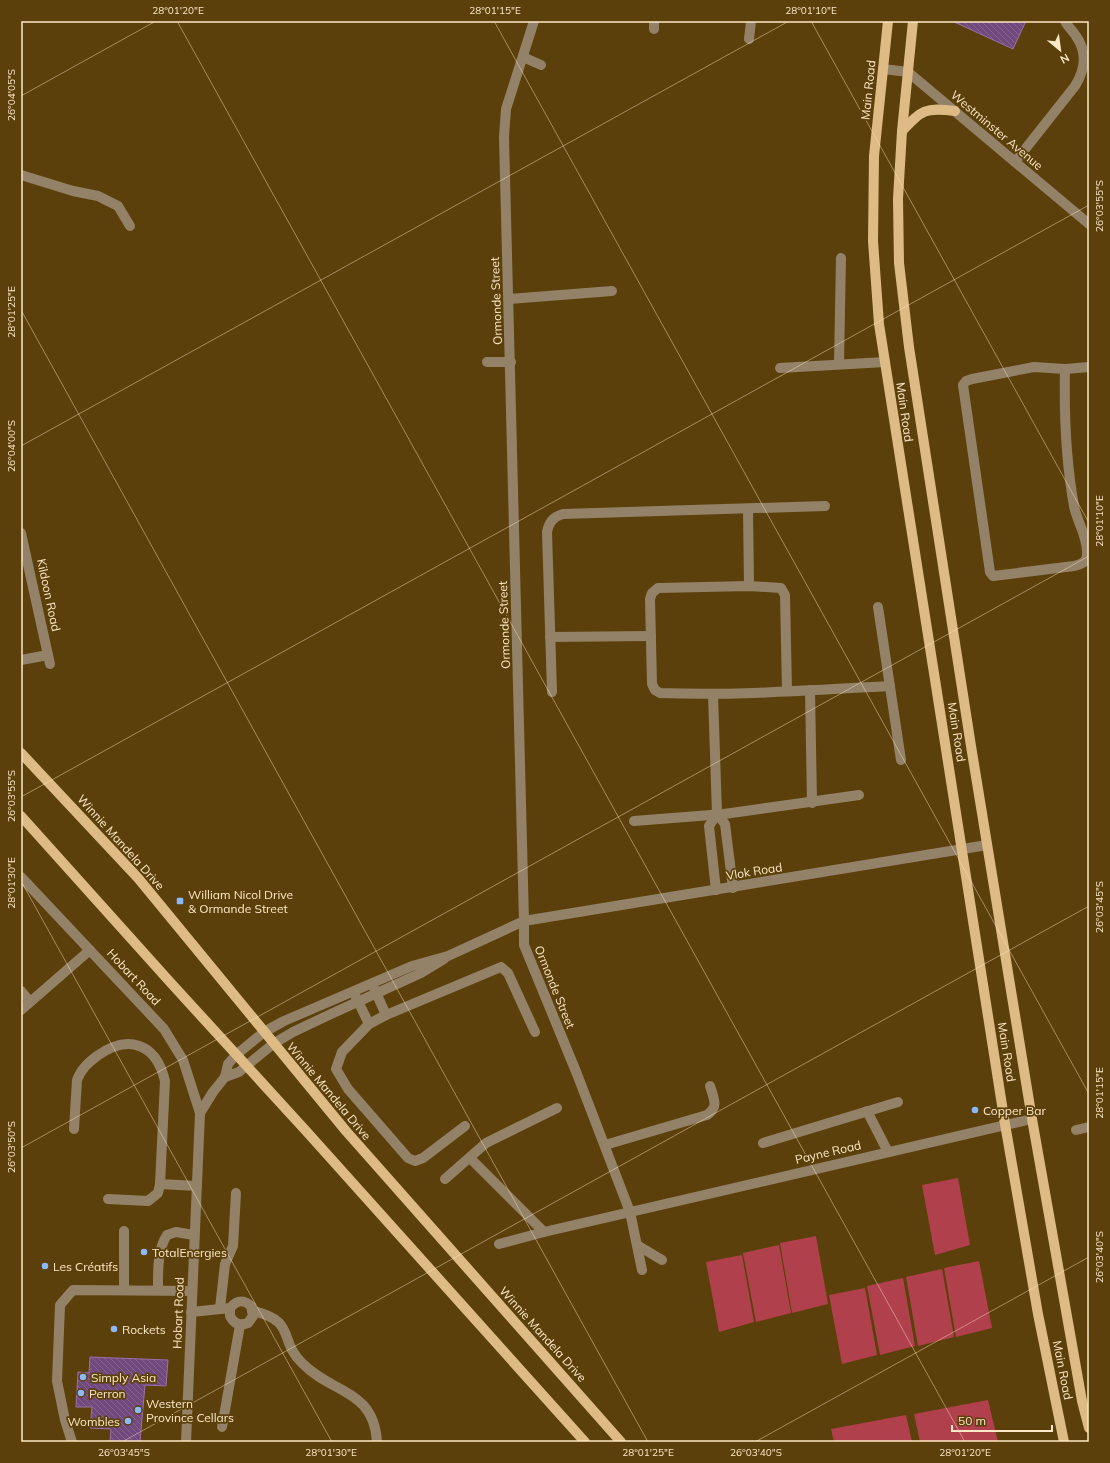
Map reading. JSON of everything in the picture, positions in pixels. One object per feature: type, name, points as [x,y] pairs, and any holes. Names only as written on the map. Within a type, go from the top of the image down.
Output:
[{"type":"main road","name":"Main Road","points":[[888,21],[874,156],[873,241],[879,324],[901,473],[928,630],[961,850],[1005,1124],[1038,1314],[1064,1442]]},
{"type":"main road","name":"Main Road","points":[[913,21],[898,183],[898,233],[900,263],[909,347],[987,845],[1032,1119],[1082,1401],[1089,1428]]},
{"type":"main road","points":[[902,131],[917,115],[926,110],[938,109],[955,111]]},
{"type":"main road","name":"Winnie Mandela Drive","points":[[21,753],[138,878],[273,1044],[402,1197],[622,1442]]},
{"type":"main road","points":[[21,816],[584,1442]]},
{"type":"street","name":"Ormonde Street","points":[[534,21],[506,109],[504,121],[524,945],[605,1145],[630,1212],[642,1270]]},
{"type":"street","points":[[749,39],[751,21]]},
{"type":"street","points":[[1015,162],[1076,86],[1082,74],[1084,58],[1081,44],[1065,21]]},
{"type":"street","points":[[523,57],[541,65]]},
{"type":"street","points":[[883,69],[908,72]]},
{"type":"street","name":"Westminster Avenue","points":[[908,72],[1089,224]]},
{"type":"street","points":[[21,175],[73,191],[98,196],[118,206],[130,226]]},
{"type":"street","points":[[839,364],[841,258]]},
{"type":"street","points":[[509,299],[612,291]]},
{"type":"street","points":[[487,362],[511,362]]},
{"type":"street","points":[[780,368],[885,362]]},
{"type":"street","points":[[1065,369],[1066,428],[1071,486],[1075,508],[1087,549],[1086,561],[1083,564],[1074,566],[993,576],[990,572],[963,385],[972,379],[1025,368],[1044,367],[1065,369],[1089,367]]},
{"type":"street","points":[[552,692],[547,532],[550,521],[557,516],[563,514],[825,506]]},
{"type":"street","points":[[748,509],[749,586]]},
{"type":"street","name":"Kildoon Road","points":[[21,532],[49,660],[21,660]]},
{"type":"street","points":[[788,691],[785,595],[783,590],[778,587],[749,586],[656,590],[652,593],[650,599],[652,684],[657,692],[713,695],[890,686]]},
{"type":"street","points":[[878,606],[901,760]]},
{"type":"street","points":[[550,637],[651,636]]},
{"type":"street","points":[[810,690],[812,803]]},
{"type":"street","points":[[713,695],[717,814],[709,826],[716,890]]},
{"type":"street","points":[[634,821],[717,814],[812,803],[860,795]]},
{"type":"street","points":[[717,814],[725,824],[734,888]]},
{"type":"street","name":"Vlok Road","points":[[448,956],[524,921],[645,900],[734,888],[987,845]]},
{"type":"street","name":"Hobart Road","points":[[21,877],[146,1008],[174,1042],[189,1076],[200,1113],[186,1442]]},
{"type":"street","points":[[21,1010],[90,950]]},
{"type":"street","points":[[236,1055],[264,1032],[298,1014],[412,966],[448,956]]},
{"type":"street","points":[[273,1044],[293,1032],[421,973],[448,956]]},
{"type":"street","points":[[465,1126],[423,1158],[415,1161],[408,1158],[348,1089],[336,1069],[342,1052],[369,1024],[386,1015],[501,968],[508,973],[535,1032]]},
{"type":"street","points":[[371,983],[386,1015]]},
{"type":"street","points":[[21,991],[30,1002]]},
{"type":"street","points":[[353,991],[369,1024]]},
{"type":"street","points":[[74,1129],[75,1088],[80,1072],[104,1051],[127,1043],[136,1044],[146,1049],[154,1056],[162,1069],[165,1081],[160,1184],[158,1193],[148,1201],[108,1199]]},
{"type":"street","name":"Hobart Road","points":[[225,1077],[239,1072],[273,1044]]},
{"type":"street","name":"Hobart Road","points":[[200,1113],[213,1092],[225,1077],[228,1064],[236,1055]]},
{"type":"street","points":[[605,1145],[707,1115],[714,1111],[716,1105],[710,1086]]},
{"type":"street","points":[[763,1143],[898,1102]]},
{"type":"street","points":[[444,1179],[486,1143],[557,1108]]},
{"type":"street","points":[[867,1111],[888,1152]]},
{"type":"street","name":"Payne Road","points":[[499,1244],[544,1232],[1005,1124],[1032,1119]]},
{"type":"street","points":[[1076,1130],[1089,1127]]},
{"type":"street","points":[[470,1158],[544,1232]]},
{"type":"street","points":[[160,1184],[196,1186]]},
{"type":"street","points":[[191,1312],[225,1308],[240,1301],[246,1302],[251,1306],[253,1316],[248,1323],[240,1325],[232,1321],[225,1308],[225,1264],[233,1246],[236,1193]]},
{"type":"street","points":[[124,1231],[124,1290]]},
{"type":"street","points":[[158,1290],[159,1262],[167,1235],[176,1232],[194,1235]]},
{"type":"street","points":[[637,1246],[662,1260]]},
{"type":"street","points":[[72,1442],[65,1420],[57,1381],[60,1304],[73,1290],[192,1291]]},
{"type":"street","points":[[253,1311],[270,1315],[279,1321],[295,1354],[306,1368],[356,1398],[365,1406],[376,1427],[377,1442]]},
{"type":"street","points":[[222,1427],[240,1325]]},
{"type":"shaded area","points":[[958,1178],[970,1245],[935,1255],[922,1185]]},
{"type":"shaded area","points":[[816,1236],[828,1304],[792,1313],[780,1243]]},
{"type":"shaded area","points":[[779,1245],[791,1313],[756,1322],[743,1253]]},
{"type":"shaded area","points":[[742,1255],[754,1322],[719,1332],[706,1262]]},
{"type":"shaded area","points":[[979,1261],[992,1328],[956,1337],[944,1268]]},
{"type":"shaded area","points":[[942,1269],[954,1337],[918,1346],[906,1277]]},
{"type":"shaded area","points":[[903,1278],[915,1346],[880,1355],[867,1286]]},
{"type":"shaded area","points":[[865,1288],[877,1355],[842,1364],[829,1295]]},
{"type":"shaded area","points":[[988,1400],[998,1442],[920,1442],[914,1414]]},
{"type":"shaded area","points":[[906,1415],[912,1442],[834,1442],[831,1429]]},
{"type":"building","points":[[952,21],[1026,21],[1013,49]]},
{"type":"building","points":[[90,1357],[168,1360],[166,1386],[145,1385],[140,1442],[110,1442],[111,1429],[90,1428],[92,1407],[76,1407],[78,1372],[89,1373]]},
{"type":"place","name":"William Nicol Drive & Ormande Street","points":[[180,901]]},
{"type":"place","name":"Copper Bar","points":[[975,1110]]},
{"type":"place","name":"TotalEnergies","points":[[144,1252]]},
{"type":"place","name":"Les Créatifs","points":[[45,1266]]},
{"type":"place","name":"Rockets","points":[[114,1329]]},
{"type":"place","name":"Simply Asia","points":[[83,1377]]},
{"type":"place","name":"Perron","points":[[81,1393]]},
{"type":"place","name":"Western Province Cellars","points":[[138,1410]]},
{"type":"place","name":"Wombles","points":[[128,1421]]}]
